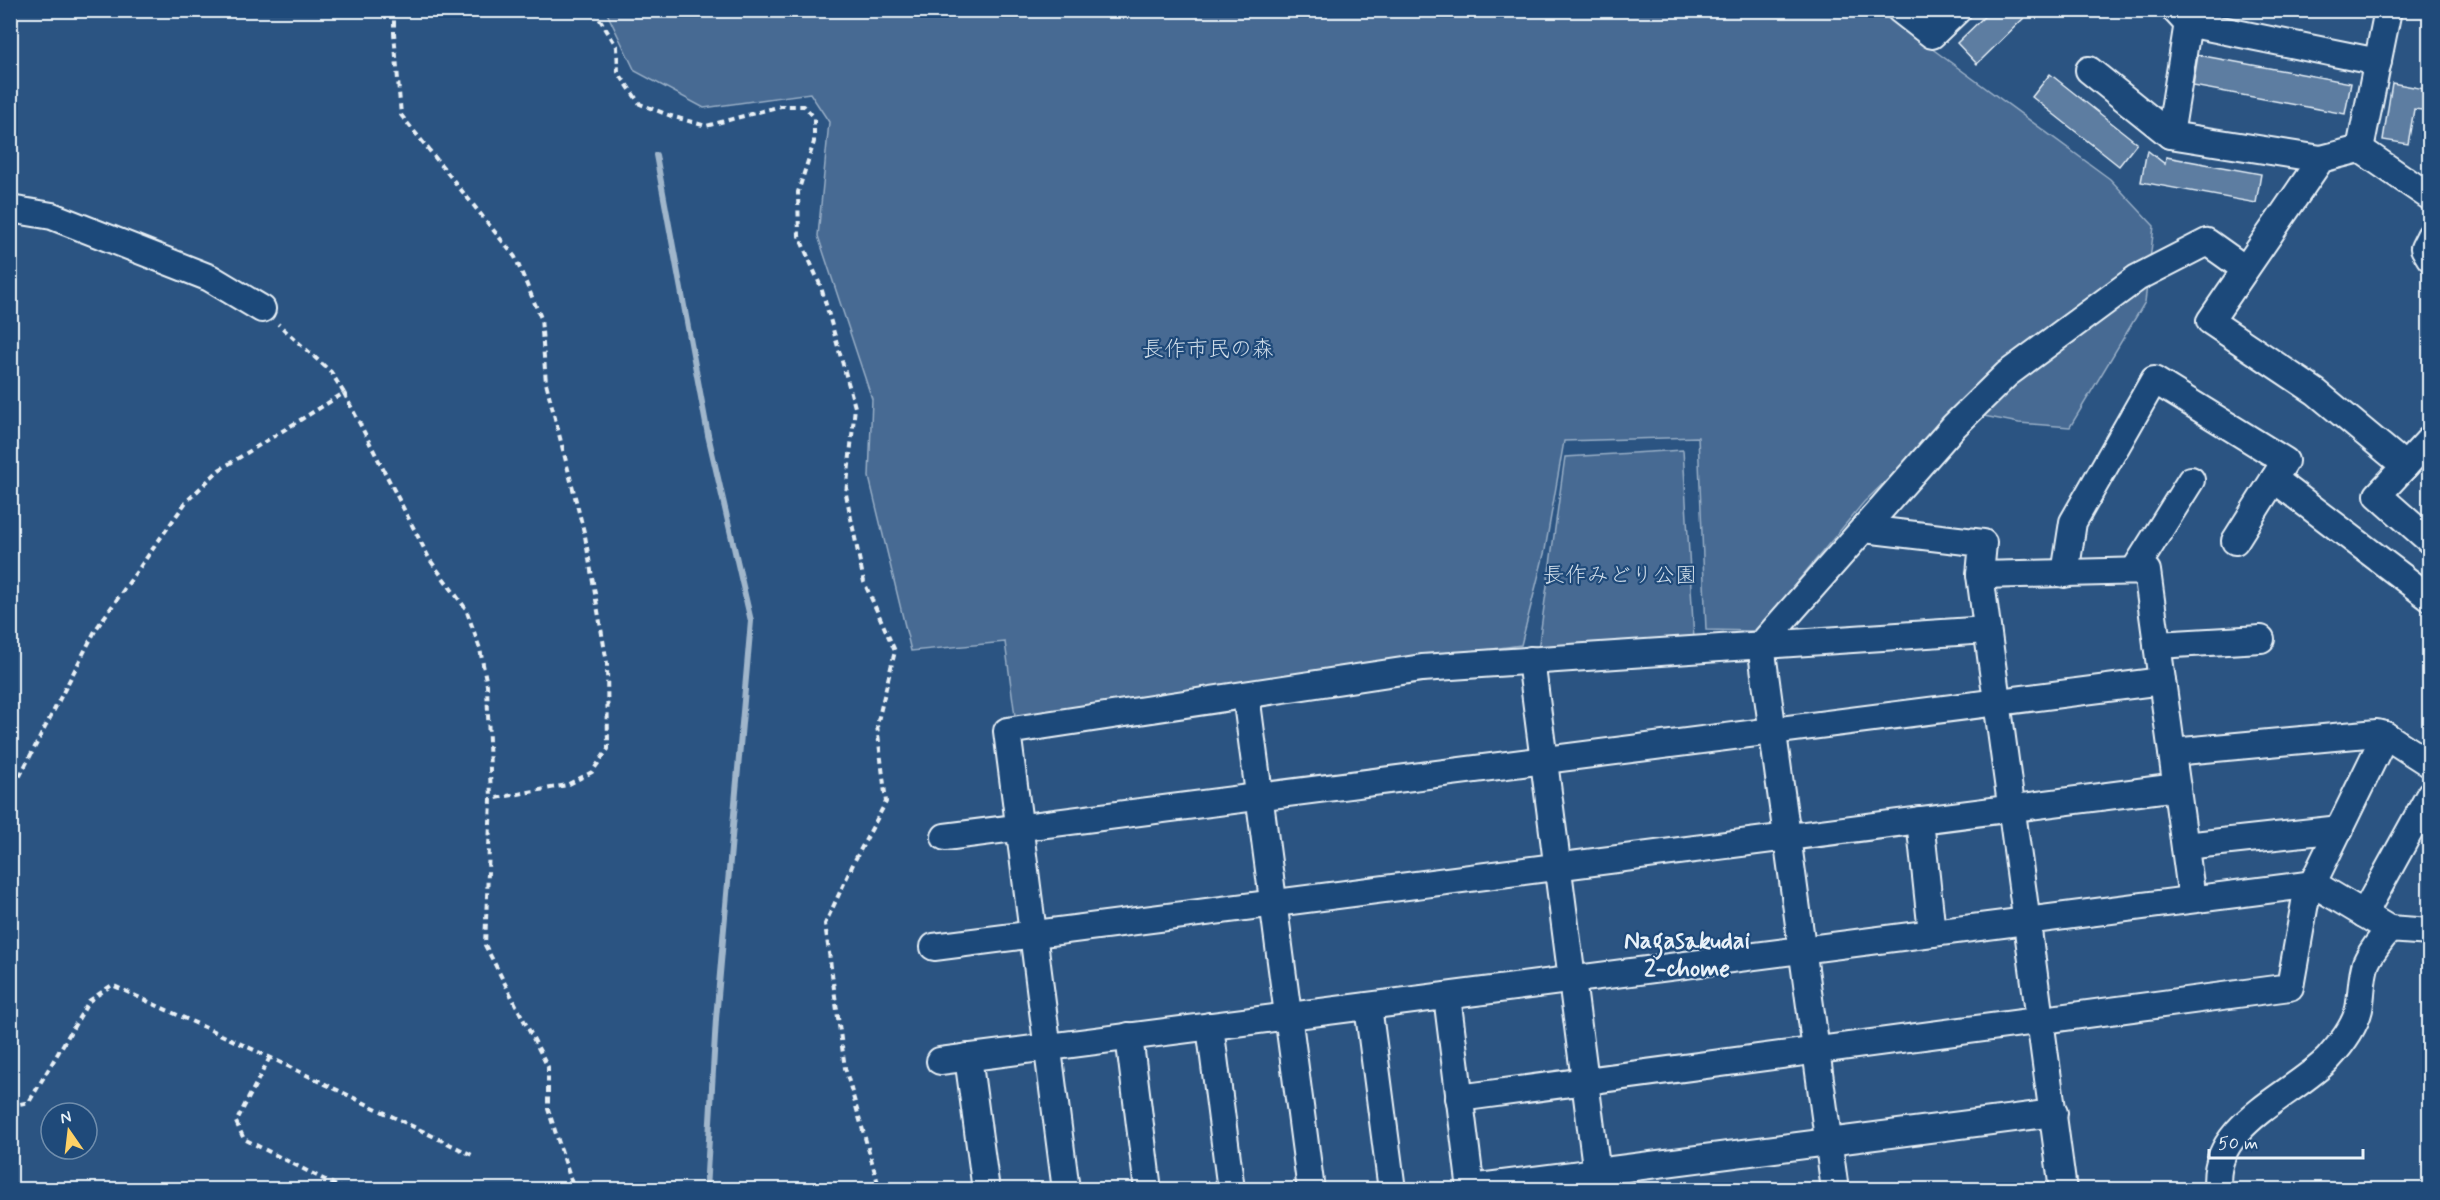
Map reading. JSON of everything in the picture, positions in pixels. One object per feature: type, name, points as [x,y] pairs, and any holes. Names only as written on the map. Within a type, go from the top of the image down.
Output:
[{"type":"street","points":[[1900,10],[1932,35],[1958,10]]},
{"type":"street","points":[[2360,149],[2388,10]]},
{"type":"street","points":[[2170,135],[2184,15],[2378,62]]},
{"type":"street","points":[[2089,70],[2170,135],[2321,159],[2360,149],[2430,197]]},
{"type":"street","points":[[2321,159],[2210,321],[2316,392],[2405,466]]},
{"type":"street","points":[[10,209],[52,216],[210,278],[262,309]]},
{"type":"street","points":[[2430,236],[2424,248],[2430,258]]},
{"type":"street","points":[[1835,1190],[1761,645],[1954,426],[2007,374],[2137,278],[2207,242],[2245,269]]},
{"type":"street","points":[[2065,574],[2073,522],[2154,380],[2285,461],[2235,541]]},
{"type":"street","points":[[2430,439],[2378,495],[2430,541]]},
{"type":"street","points":[[2274,479],[2430,598]]},
{"type":"street","points":[[2134,571],[2192,480]]},
{"type":"street","points":[[1864,529],[1983,543],[1980,575],[2063,1190]]},
{"type":"street","points":[[1980,575],[2147,571],[2192,899]]},
{"type":"street","points":[[1066,1190],[1007,731],[1422,668],[1987,630]]},
{"type":"street","points":[[2157,645],[2261,639]]},
{"type":"street","points":[[1531,660],[1598,1180]]},
{"type":"street","points":[[945,837],[2162,681]]},
{"type":"street","points":[[1246,695],[1311,1190]]},
{"type":"street","points":[[2172,752],[2377,733],[2385,735],[2430,764]]},
{"type":"street","points":[[1460,1098],[2290,987],[2306,897],[2385,735]]},
{"type":"street","points":[[934,946],[2177,787]]},
{"type":"street","points":[[2364,914],[2430,794]]},
{"type":"street","points":[[1920,820],[1932,933]]},
{"type":"street","points":[[2185,846],[2340,830]]},
{"type":"street","points":[[940,1061],[2314,884],[2389,929],[2430,932]]},
{"type":"street","points":[[2218,1190],[2218,1163],[2229,1144],[2249,1119],[2327,1060],[2343,1040],[2358,1012],[2366,963],[2389,929]]},
{"type":"street","points":[[1447,996],[1471,1189],[1598,1180],[1828,1142],[2054,1113]]},
{"type":"street","points":[[1368,1006],[1392,1190]]},
{"type":"street","points":[[1210,1026],[1231,1190]]},
{"type":"street","points":[[1129,1036],[1148,1190]]},
{"type":"street","points":[[968,1057],[986,1190]]},
{"type":"path","points":[[394,10],[401,115],[515,257],[541,318],[546,383],[585,536],[607,663],[608,749],[592,772],[567,785],[490,799]]},
{"type":"path","points":[[594,10],[617,47],[618,72],[640,104],[706,126],[781,106],[804,106],[813,117],[814,142],[798,192],[799,236],[821,287],[855,407],[846,494],[864,582],[896,651],[877,725],[886,802],[825,924],[845,1068],[880,1190]]},
{"type":"path","points":[[262,309],[331,372],[430,560],[466,609],[480,650],[487,685],[490,799],[485,945],[548,1067],[548,1109],[574,1190]]},
{"type":"path","points":[[10,795],[96,629],[186,502],[219,470],[344,393]]},
{"type":"path","points":[[10,1111],[13,1105],[29,1102],[89,1001],[112,985],[472,1155]]},
{"type":"path","points":[[270,1058],[236,1122],[244,1139],[345,1190]]},
{"type":"green space","name":"長作市民の森","points":[[606,11],[1885,11],[1931,48],[2110,179],[2154,226],[2145,302],[2070,427],[2019,423],[1959,411],[1864,502],[1756,631],[1706,630],[1698,437],[1564,441],[1545,550],[1521,645],[1015,716],[1005,642],[911,651],[869,477],[872,399],[818,236],[829,122],[810,93],[704,108],[635,71]]},
{"type":"green space","name":"長作みどり公園","points":[[1683,450],[1694,640],[1538,650],[1565,457]]},
{"type":"building","points":[[1991,10],[2032,10],[1977,64],[1957,43]]},
{"type":"building","points":[[2198,55],[2351,83],[2345,114],[2193,86]]},
{"type":"building","points":[[2050,74],[2137,143],[2119,166],[2032,97]]},
{"type":"building","points":[[2392,83],[2430,90],[2430,111],[2414,109],[2408,144],[2383,140]]},
{"type":"building","points":[[2147,150],[2165,164],[2166,157],[2261,174],[2256,203],[2141,182]]},
{"type":"waterway","points":[[656,155],[708,435],[751,621],[716,1019],[706,1190]]},
{"type":"district","name":"Nagasakudai 2-chome","points":[[1687,954]]}]
